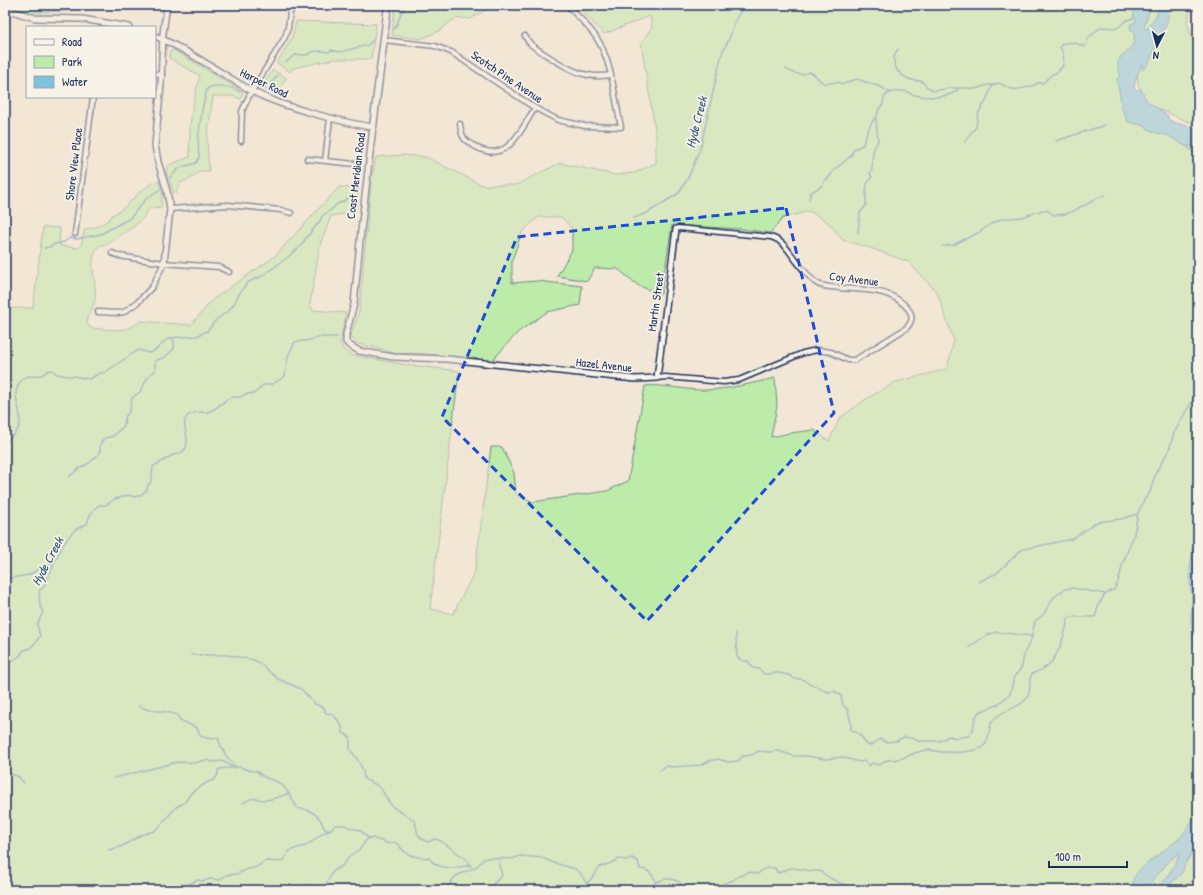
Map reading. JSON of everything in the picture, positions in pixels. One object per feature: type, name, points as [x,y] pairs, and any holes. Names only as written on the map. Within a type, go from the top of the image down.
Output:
[{"type":"main road","name":"Coast Meridian Road","points":[[373,126],[388,5]]},
{"type":"street","points":[[98,312],[124,312],[138,302],[152,288],[164,263],[170,209],[155,145],[167,5]]},
{"type":"street","points":[[241,141],[242,111],[252,91],[284,39],[288,28],[291,5]]},
{"type":"street","points":[[525,36],[529,43],[570,70],[588,75],[610,75],[604,53],[596,38],[567,5]]},
{"type":"street","points":[[5,9],[35,18],[82,19],[123,26]]},
{"type":"street","name":"Harper Road","points":[[156,36],[182,48],[252,91],[286,106],[354,124],[373,126]]},
{"type":"street","name":"Scotch Pine Avenue","points":[[384,40],[434,46],[451,52],[535,108],[553,118],[574,124],[593,127],[621,127],[610,75]]},
{"type":"street","points":[[156,74],[162,75]]},
{"type":"street","name":"Shore View Place","points":[[76,234],[93,98]]},
{"type":"street","points":[[460,124],[462,137],[466,142],[485,151],[497,152],[506,148],[513,142],[535,108]]},
{"type":"street","points":[[325,161],[330,118]]},
{"type":"street","name":"Coast Meridian Road","points":[[351,347],[346,342],[346,334],[354,304],[373,126]]},
{"type":"street","points":[[307,159],[355,164]]},
{"type":"street","points":[[170,209],[228,205],[281,210],[290,213]]},
{"type":"street","name":"Coy Avenue","points":[[676,229],[771,238],[778,240],[818,284],[884,293],[894,296],[906,306],[911,316],[911,322],[908,326],[861,357],[855,360],[848,360]]},
{"type":"street","name":"Martin Street","points":[[656,378],[676,229]]},
{"type":"street","points":[[112,253],[119,256],[164,263],[219,268],[229,272]]},
{"type":"street","name":"Hazel Avenue","points":[[351,347],[359,351],[393,357],[447,359],[635,379],[672,377],[724,382],[739,380],[803,353],[817,350],[831,352],[848,360]]},
{"type":"street","points":[[1193,890],[1198,884]]},
{"type":"highlighted area","points":[[786,208],[834,413],[647,621],[442,417],[517,237]]},
{"type":"green space","points":[[5,5],[67,5],[66,11],[28,13],[5,12]]},
{"type":"green space","points":[[395,5],[512,5],[504,9],[496,7],[489,8],[470,19],[459,18],[451,21],[441,30],[421,39],[392,35]]},
{"type":"green space","points":[[576,5],[1135,5],[1134,18],[1136,22],[1130,24],[1133,30],[1134,39],[1128,50],[1120,57],[1120,76],[1118,86],[1121,106],[1128,122],[1142,125],[1153,132],[1167,135],[1185,146],[1195,146],[1198,148],[1198,530],[1197,539],[1193,547],[1190,584],[1192,598],[1191,622],[1196,649],[1195,663],[1198,665],[1198,812],[1181,837],[1149,861],[1133,887],[1127,890],[5,890],[5,308],[33,308],[43,227],[60,228],[59,240],[61,246],[78,248],[81,245],[85,229],[96,227],[104,223],[146,187],[159,181],[163,196],[161,200],[162,208],[150,208],[143,218],[134,226],[110,243],[101,245],[97,248],[93,262],[95,299],[87,322],[90,328],[110,330],[129,328],[140,321],[191,325],[212,300],[274,257],[339,187],[359,189],[355,212],[331,216],[320,245],[310,304],[312,310],[346,313],[340,343],[343,349],[350,355],[401,364],[459,371],[430,609],[453,614],[475,571],[491,447],[502,447],[514,473],[516,494],[533,502],[607,491],[628,481],[645,386],[707,390],[750,384],[775,378],[777,406],[771,437],[814,430],[829,441],[840,418],[863,401],[896,382],[947,369],[954,341],[937,292],[909,262],[843,240],[828,222],[809,211],[783,218],[770,233],[742,229],[672,225],[661,294],[639,286],[618,269],[595,268],[587,281],[557,276],[572,250],[572,229],[562,217],[538,217],[522,232],[512,260],[512,283],[537,281],[582,286],[580,305],[547,312],[518,332],[492,361],[416,353],[396,354],[382,349],[358,344],[352,338],[351,334],[359,312],[371,183],[376,157],[403,155],[426,157],[482,185],[516,185],[560,163],[615,175],[634,173],[656,163],[656,136],[641,43],[652,27],[650,16],[604,34]]},
{"type":"green space","points":[[1150,5],[1160,5],[1157,14],[1146,29],[1144,27]]},
{"type":"green space","points":[[1168,5],[1192,5],[1187,22],[1198,50],[1198,126],[1148,104],[1138,84],[1137,61]]},
{"type":"green space","points":[[296,21],[376,24],[371,59],[335,59],[293,68],[290,72],[277,63],[292,38]]},
{"type":"green space","points":[[172,50],[241,91],[243,94],[241,99],[232,96],[213,96],[207,139],[209,171],[200,171],[192,178],[180,183],[176,194],[174,193],[166,172],[167,168],[173,163],[190,157],[191,116],[200,76],[169,58]]},
{"type":"green space","points":[[273,70],[286,78],[276,94],[264,89],[263,86]]},
{"type":"green space","points":[[1198,844],[1198,873],[1184,890],[1169,890],[1172,882],[1182,873],[1186,862]]},
{"type":"green space","points":[[1180,852],[1175,864],[1163,882],[1151,889],[1145,890],[1169,861]]},
{"type":"water","points":[[1135,5],[1150,5],[1144,27],[1146,29],[1157,14],[1160,5],[1171,5],[1168,7],[1168,18],[1163,34],[1149,63],[1142,70],[1142,64],[1135,81],[1134,89],[1141,89],[1146,100],[1168,116],[1168,119],[1173,122],[1198,129],[1198,148],[1195,146],[1185,146],[1167,135],[1153,132],[1142,125],[1128,122],[1121,106],[1117,79],[1120,75],[1118,68],[1119,60],[1130,50],[1134,43],[1135,33],[1131,30],[1130,26],[1136,22],[1134,17]]},
{"type":"water","points":[[1198,530],[1198,665],[1195,663],[1196,649],[1191,622],[1192,598],[1190,567],[1193,547],[1197,539]]},
{"type":"water","points":[[1198,812],[1198,844],[1186,862],[1182,873],[1172,882],[1169,890],[1152,890],[1163,883],[1177,861],[1180,852],[1169,861],[1145,890],[1126,890],[1133,886],[1133,879],[1139,870],[1181,837]]},
{"type":"waterway","points":[[394,29],[398,23],[402,11],[407,5]]},
{"type":"waterway","name":"Hyde Creek","points":[[634,218],[647,213],[679,193],[689,176],[700,149],[722,53],[729,39],[735,21],[744,5]]},
{"type":"waterway","points":[[898,49],[894,58],[895,67],[897,70],[904,77],[914,81],[922,81],[934,91],[949,88],[976,89],[999,83],[1010,89],[1021,89],[1037,83],[1043,83],[1062,68],[1064,61],[1060,47],[1062,44],[1074,43],[1085,47],[1088,38],[1101,27],[1117,28],[1127,20],[1134,18]]},
{"type":"waterway","points":[[286,62],[295,55],[307,55],[312,52],[320,51],[329,52],[331,50],[340,52],[368,45],[373,40]]},
{"type":"waterway","points":[[786,69],[797,74],[812,73],[824,83],[837,82],[843,84],[857,79],[883,88],[888,92],[905,91],[914,95],[926,97],[945,96],[955,92],[959,88]]},
{"type":"waterway","points":[[268,86],[278,75]]},
{"type":"waterway","points":[[170,178],[179,168],[196,163],[199,158],[198,139],[202,110],[207,89],[214,86],[224,86],[240,92]]},
{"type":"waterway","points":[[965,142],[976,127],[978,114],[986,101],[992,86]]},
{"type":"waterway","points":[[858,233],[860,213],[866,205],[867,184],[872,177],[870,174],[872,169],[873,151],[878,140],[876,119],[879,109],[883,104],[884,98],[887,94],[891,93]]},
{"type":"waterway","points":[[809,199],[811,192],[818,189],[825,180],[828,179],[834,170],[851,156],[854,149],[863,145],[875,118]]},
{"type":"waterway","points":[[1056,141],[1105,125]]},
{"type":"waterway","points":[[1187,146],[1198,158]]},
{"type":"waterway","points":[[5,443],[14,435],[20,423],[16,393],[17,387],[25,377],[41,375],[49,370],[52,370],[57,374],[89,379],[100,373],[104,373],[138,350],[149,353],[154,351],[169,338],[197,336],[207,331],[216,320],[228,311],[234,304],[247,283],[262,276],[301,246],[320,221],[322,216],[337,204],[352,195],[358,188]]},
{"type":"waterway","points":[[44,248],[64,242],[70,238],[77,239],[101,234],[130,218],[146,199],[160,189]]},
{"type":"waterway","points":[[943,246],[953,245],[978,233],[1001,219],[1022,217],[1043,210],[1054,215],[1066,214],[1105,195]]},
{"type":"waterway","name":"Hyde Creek","points":[[5,666],[20,656],[23,651],[30,648],[40,636],[37,625],[43,612],[40,606],[39,591],[45,585],[46,579],[68,538],[75,530],[87,524],[91,513],[99,505],[106,505],[115,499],[129,495],[134,497],[141,495],[147,490],[148,485],[151,482],[153,467],[185,449],[187,445],[185,421],[188,415],[196,412],[211,411],[231,397],[242,397],[246,394],[255,393],[263,385],[273,384],[285,376],[288,356],[295,342],[321,337],[337,337]]},
{"type":"waterway","points":[[69,477],[96,457],[100,451],[100,445],[105,438],[113,436],[124,426],[125,417],[129,412],[132,398],[140,392],[149,375],[155,371],[155,361],[165,357],[174,349],[173,339]]},
{"type":"waterway","points":[[660,770],[666,766],[701,765],[718,759],[728,762],[738,761],[743,756],[752,755],[758,751],[778,751],[794,756],[826,759],[842,757],[859,762],[865,761],[869,766],[872,763],[879,765],[887,760],[899,759],[926,750],[957,752],[970,751],[982,747],[987,740],[990,727],[994,719],[1026,699],[1032,674],[1040,671],[1049,665],[1053,660],[1063,640],[1068,619],[1070,617],[1095,617],[1099,604],[1104,596],[1110,591],[1114,590],[1134,534],[1138,513],[1144,500],[1150,492],[1156,472],[1169,450],[1174,433],[1198,390]]},
{"type":"waterway","points":[[978,582],[997,573],[1024,549],[1072,539],[1097,522],[1121,519],[1137,514]]},
{"type":"waterway","points":[[5,579],[29,575],[43,566],[53,564]]},
{"type":"waterway","points":[[736,633],[737,657],[743,661],[748,661],[753,668],[759,669],[764,674],[779,673],[789,675],[795,679],[802,679],[811,685],[828,692],[834,691],[841,695],[843,705],[848,710],[851,730],[861,736],[867,745],[872,745],[880,739],[886,742],[896,741],[904,737],[918,741],[940,741],[949,736],[956,738],[968,736],[973,730],[975,718],[979,712],[997,705],[1010,694],[1014,677],[1022,667],[1024,654],[1031,640],[1035,621],[1043,615],[1054,597],[1065,589],[1073,588],[1105,594]]},
{"type":"waterway","points":[[969,647],[987,635],[996,632],[1031,636]]},
{"type":"waterway","points":[[191,655],[228,655],[254,660],[278,679],[301,689],[315,704],[324,708],[326,713],[333,714],[342,726],[342,732],[350,737],[350,750],[356,757],[363,770],[364,779],[378,786],[391,805],[415,821],[418,834],[424,841],[428,842],[435,839],[441,841],[466,859],[471,866]]},
{"type":"waterway","points":[[139,706],[149,710],[177,715],[180,720],[197,728],[200,736],[211,739],[218,738],[225,754],[237,767]]},
{"type":"waterway","points":[[114,778],[178,762],[194,763],[206,760],[213,762],[222,761],[234,768]]},
{"type":"waterway","points":[[5,763],[11,774],[19,777],[24,783]]},
{"type":"waterway","points":[[109,850],[123,846],[141,835],[154,831],[176,807],[184,803],[192,792],[214,780],[218,775],[219,769],[240,767],[251,771],[257,771],[262,776],[282,785],[298,809],[305,809],[311,812],[319,818],[326,830],[331,829]]},
{"type":"waterway","points":[[243,803],[252,799],[268,800],[288,794]]},
{"type":"waterway","points":[[181,890],[185,886],[197,880],[220,880],[226,875],[237,874],[248,869],[255,868],[265,861],[283,861],[288,852],[306,846],[323,833],[329,831],[335,825],[345,825],[359,830],[370,838]]},
{"type":"waterway","points":[[299,890],[309,885],[324,888],[333,871],[342,866],[351,855],[360,849],[367,839],[372,838],[390,844],[393,842],[398,844],[404,852],[416,857],[429,858],[442,867],[450,868],[470,866]]},
{"type":"waterway","points":[[445,890],[455,877],[475,868],[484,859],[512,859],[520,856],[543,858],[575,869],[581,874],[586,883],[599,868],[618,859],[626,860],[632,858],[638,861],[640,869],[650,873],[656,882]]},
{"type":"waterway","points":[[488,890],[491,885],[502,875],[499,859]]},
{"type":"waterway","points":[[708,890],[719,887],[749,872],[758,874],[764,869],[768,868],[775,868],[778,873],[790,868],[820,871],[833,880],[856,890]]},
{"type":"waterway","points":[[645,890],[651,889],[655,882],[665,879],[675,880],[683,886],[688,886],[696,890]]}]
